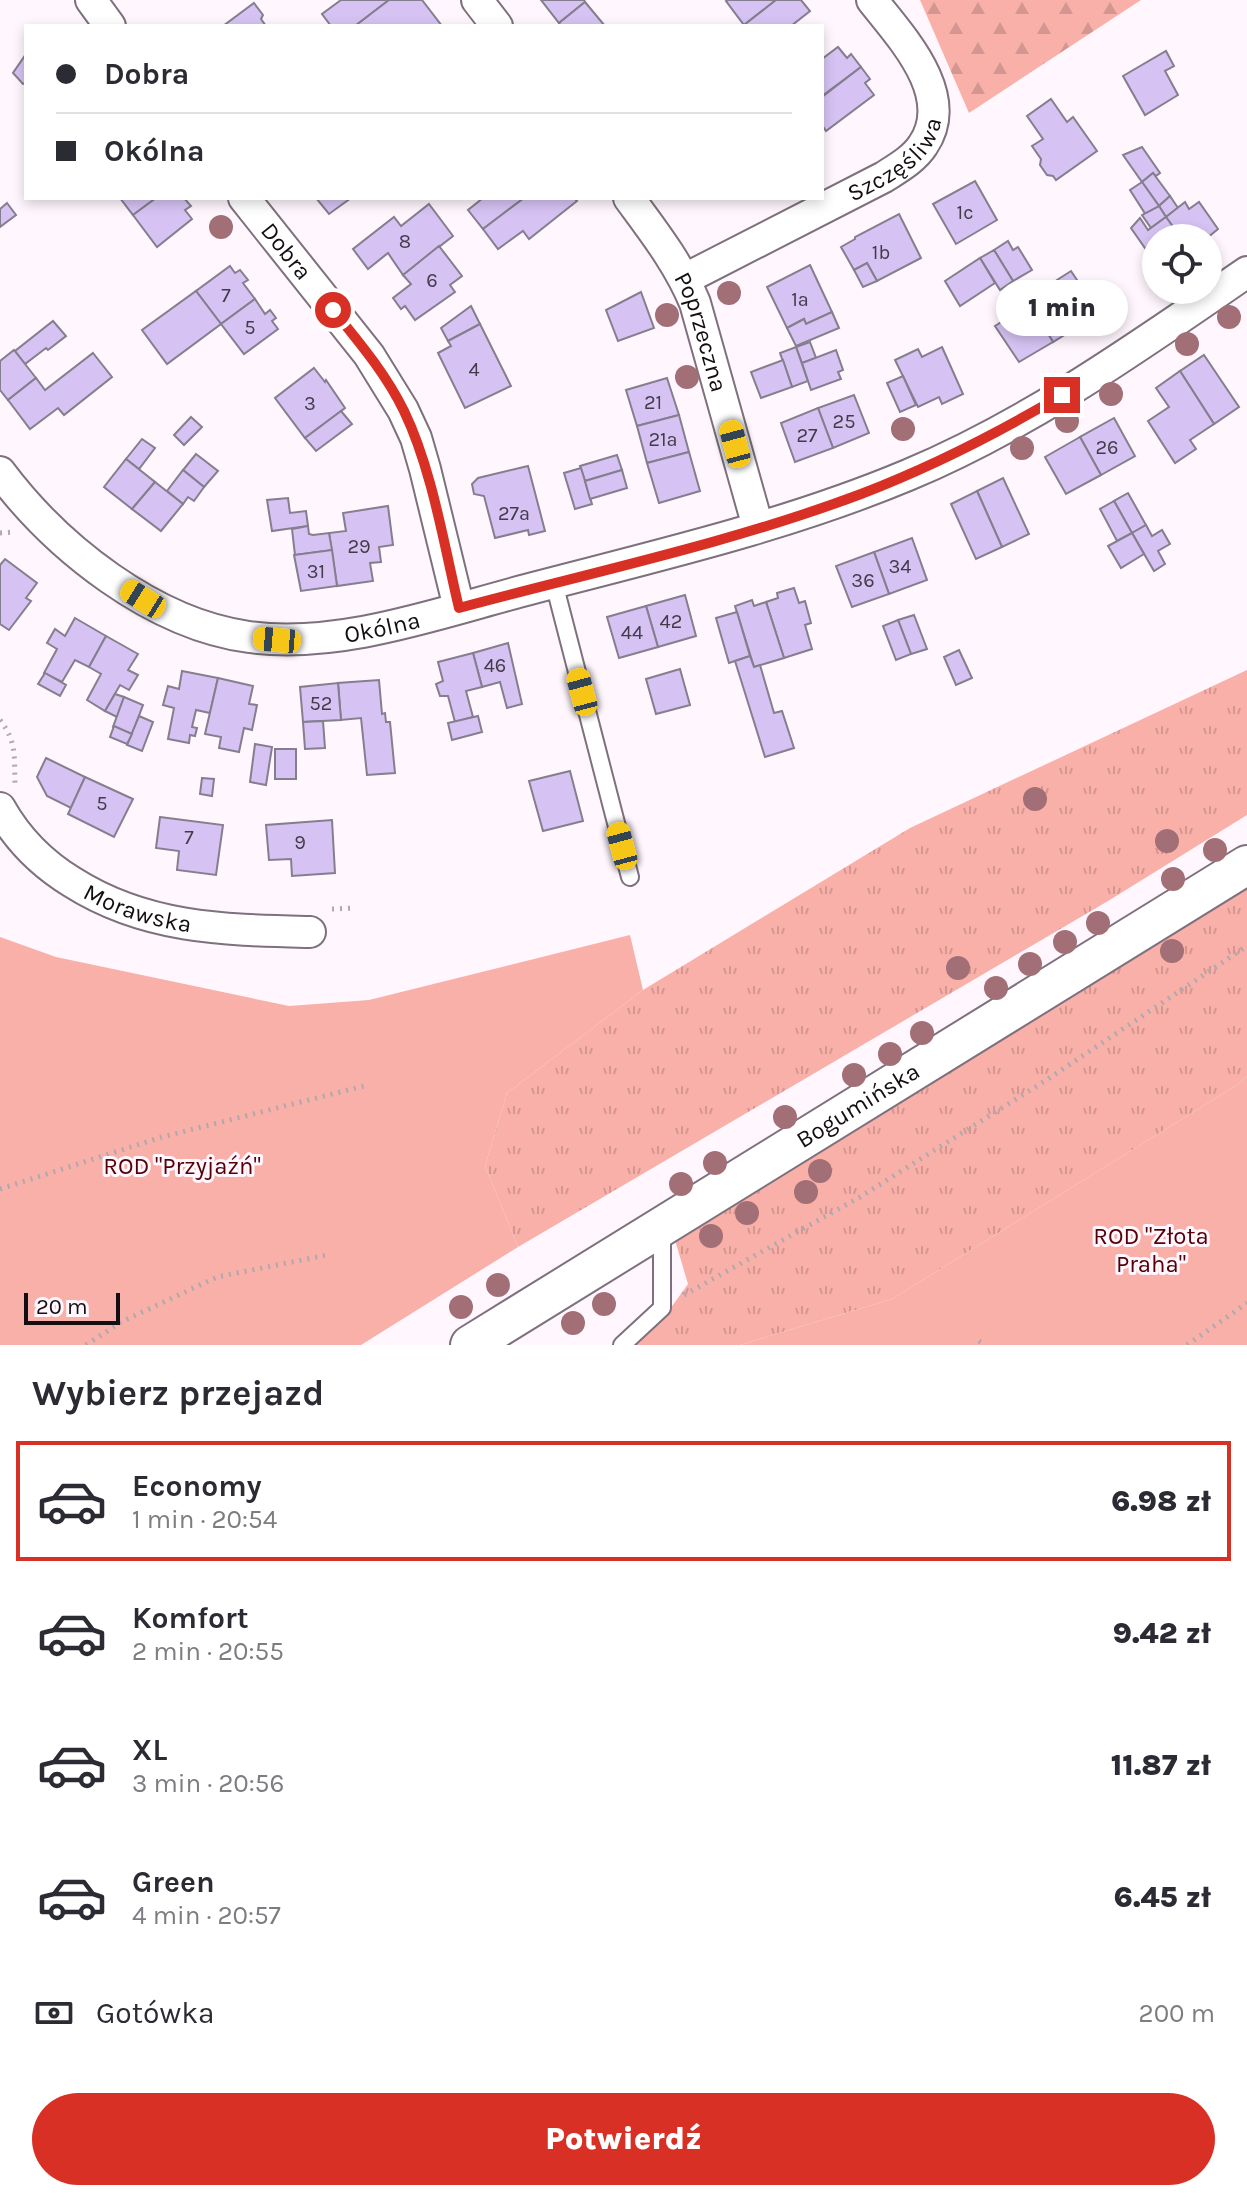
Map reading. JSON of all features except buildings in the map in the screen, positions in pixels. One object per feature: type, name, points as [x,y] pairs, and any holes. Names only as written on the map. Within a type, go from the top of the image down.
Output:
[{"type":"street","points":[[91,0],[109,24]]},
{"type":"street","points":[[477,0],[495,24]]},
{"type":"street","name":"Szczęśliwa","points":[[685,279],[884,177],[905,163],[922,146],[932,128],[930,87],[920,63],[872,0]]},
{"type":"street","name":"Dobra","points":[[246,200],[369,355],[403,410],[425,469],[459,608]]},
{"type":"street","name":"Poprzeczna","points":[[630,200],[685,279],[704,334],[758,527]]},
{"type":"street","name":"Okólna","points":[[5,489],[123,587],[168,612],[217,631],[247,637],[308,640],[344,635],[459,608],[758,527],[812,511],[897,479],[1010,426],[1152,337],[1247,272]]},
{"type":"street","name":"Morawska","points":[[8,798],[11,827],[36,855],[65,878],[115,906],[191,926],[316,921]]},
{"type":"street","name":"Bogumińska","points":[[470,1345],[1247,865]]},
{"type":"lane","points":[[554,583],[630,877]]},
{"type":"lane","points":[[622,1345],[662,1308],[662,1226]]},
{"type":"path","points":[[0,720],[11,734],[14,753],[8,798]]},
{"type":"path","points":[[316,921],[354,908]]},
{"type":"path","points":[[662,1308],[860,1197],[1048,1079],[1247,946]]},
{"type":"path","points":[[0,1189],[162,1137],[364,1086]]},
{"type":"path","points":[[86,1345],[121,1322],[217,1277],[327,1255]]},
{"type":"path","points":[[1187,1345],[1247,1303]]},
{"type":"green space","points":[[920,0],[1141,0],[969,113]]},
{"type":"green space","points":[[1247,670],[1247,815],[1108,901],[518,1247],[485,1166],[507,1093],[643,990],[910,828]]},
{"type":"green space","points":[[1247,885],[1247,1076],[1237,1085],[892,1299],[740,1345],[633,1345],[660,1323],[688,1284],[675,1240]]},
{"type":"green space","name":"ROD \"Przyjaźń\"","points":[[630,935],[643,990],[507,1093],[485,1166],[518,1247],[361,1345],[0,1345],[0,937],[56,957],[289,1006],[369,1000]]},
{"type":"green space","name":"ROD \"Złota Praha\"","points":[[1247,1076],[1247,1345],[740,1345],[892,1299]]},
{"type":"route","points":[[333,310],[389,385],[416,438],[459,608],[701,544],[861,494],[931,465],[1010,426],[1062,395]]}]
